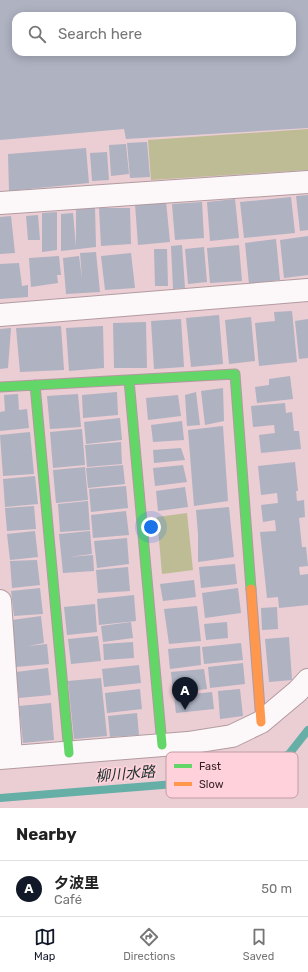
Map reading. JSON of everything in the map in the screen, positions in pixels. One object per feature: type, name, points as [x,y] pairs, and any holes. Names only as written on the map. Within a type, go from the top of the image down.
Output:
[{"type":"street","points":[[0,203],[308,182]]},
{"type":"street","points":[[0,315],[308,290]]},
{"type":"street","points":[[0,387],[235,374],[261,722]]},
{"type":"street","points":[[129,380],[162,745]]},
{"type":"street","points":[[35,385],[69,753]]},
{"type":"street","points":[[0,602],[6,758],[162,745],[232,736],[261,722],[298,691],[308,680]]},
{"type":"green space","points":[[308,129],[308,170],[151,180],[148,140]]},
{"type":"green space","points":[[187,513],[193,570],[162,574],[157,517]]},
{"type":"building","points":[[0,0],[308,0],[308,128],[126,139],[124,129],[0,140]]},
{"type":"building","points":[[147,142],[150,177],[130,178],[127,143]]},
{"type":"building","points":[[126,144],[129,174],[111,176],[109,145]]},
{"type":"building","points":[[86,148],[89,183],[9,191],[8,154]]},
{"type":"building","points":[[107,152],[109,180],[92,181],[90,153]]},
{"type":"building","points":[[308,195],[308,230],[300,231],[296,196]]},
{"type":"building","points":[[291,197],[295,233],[244,238],[240,202]]},
{"type":"building","points":[[235,199],[239,238],[210,241],[207,202]]},
{"type":"building","points":[[166,201],[170,242],[138,245],[135,204]]},
{"type":"building","points":[[202,202],[204,238],[175,240],[172,204]]},
{"type":"building","points":[[95,207],[96,247],[61,251],[61,214],[73,213],[76,247],[76,208]]},
{"type":"building","points":[[99,208],[130,208],[131,244],[101,246]]},
{"type":"building","points":[[57,212],[57,250],[42,252],[42,213]]},
{"type":"building","points":[[38,215],[40,240],[28,240],[26,216]]},
{"type":"building","points":[[11,216],[15,253],[0,254],[0,217]]},
{"type":"building","points":[[308,236],[308,275],[284,278],[280,240]]},
{"type":"building","points":[[276,239],[280,280],[249,284],[245,243]]},
{"type":"building","points":[[182,245],[185,288],[173,289],[171,246]]},
{"type":"building","points":[[239,245],[242,281],[210,283],[207,248]]},
{"type":"building","points":[[204,247],[207,282],[188,284],[185,249]]},
{"type":"building","points":[[154,249],[167,249],[168,286],[155,286]]},
{"type":"building","points":[[96,252],[100,292],[66,294],[63,258],[79,256],[82,279],[80,253]]},
{"type":"building","points":[[131,253],[135,288],[105,290],[101,256]]},
{"type":"building","points":[[59,256],[61,275],[57,275],[58,283],[31,287],[29,258]]},
{"type":"building","points":[[19,263],[22,286],[28,285],[28,297],[0,299],[0,264]]},
{"type":"building","points":[[292,311],[297,362],[259,366],[255,323],[275,321],[274,312]]},
{"type":"building","points":[[219,315],[223,364],[191,367],[186,318]]},
{"type":"building","points":[[251,317],[255,361],[229,364],[225,320]]},
{"type":"building","points":[[181,319],[184,367],[154,369],[151,321]]},
{"type":"building","points":[[308,319],[308,358],[299,359],[295,321]]},
{"type":"building","points":[[146,322],[147,368],[114,368],[113,323]]},
{"type":"building","points":[[61,326],[64,370],[20,372],[16,328]]},
{"type":"building","points":[[103,326],[104,368],[69,371],[66,328]]},
{"type":"building","points":[[11,328],[8,368],[0,369],[0,329]]},
{"type":"building","points":[[290,376],[293,399],[257,403],[255,387],[269,385],[269,379]]},
{"type":"building","points":[[223,388],[224,421],[205,425],[201,391]]},
{"type":"building","points":[[117,392],[118,415],[83,418],[82,395]]},
{"type":"building","points":[[196,392],[200,425],[187,426],[185,395]]},
{"type":"building","points":[[18,394],[19,410],[27,409],[29,428],[0,431],[0,412],[5,411],[4,395]]},
{"type":"building","points":[[78,394],[81,427],[50,429],[47,396]]},
{"type":"building","points":[[178,395],[181,416],[148,420],[146,398]]},
{"type":"building","points":[[285,403],[286,413],[292,412],[294,431],[299,431],[301,449],[261,453],[259,435],[275,433],[274,425],[253,427],[251,406]]},
{"type":"building","points":[[120,418],[122,440],[86,444],[84,422]]},
{"type":"building","points":[[182,421],[184,440],[153,442],[151,425]]},
{"type":"building","points":[[223,426],[228,501],[194,506],[188,430]]},
{"type":"building","points":[[82,429],[85,465],[53,468],[50,432]]},
{"type":"building","points":[[30,432],[34,474],[3,476],[0,435]]},
{"type":"building","points":[[121,442],[122,464],[87,467],[85,445]]},
{"type":"building","points":[[181,448],[185,460],[154,463],[153,450]]},
{"type":"building","points":[[295,462],[298,491],[296,491],[297,501],[304,500],[305,517],[299,518],[302,547],[306,547],[308,566],[299,567],[300,575],[308,574],[308,605],[279,608],[278,597],[267,598],[260,532],[276,531],[275,520],[263,522],[261,505],[278,503],[277,493],[261,495],[258,466]]},
{"type":"building","points":[[123,465],[125,484],[88,488],[86,468]]},
{"type":"building","points":[[183,465],[187,482],[155,486],[153,468]]},
{"type":"building","points":[[85,467],[88,500],[56,503],[53,470]]},
{"type":"building","points":[[35,476],[38,504],[5,507],[3,479]]},
{"type":"building","points":[[126,486],[128,508],[91,512],[89,489]]},
{"type":"building","points":[[185,487],[188,507],[158,511],[156,491]]},
{"type":"building","points":[[88,501],[90,530],[60,532],[58,504]]},
{"type":"building","points":[[34,506],[36,529],[7,531],[5,508]]},
{"type":"building","points":[[229,507],[234,557],[198,562],[196,510]]},
{"type":"building","points":[[126,511],[129,535],[93,538],[91,515]]},
{"type":"building","points":[[35,531],[38,557],[10,560],[7,534]]},
{"type":"building","points":[[90,531],[92,554],[68,557],[93,555],[94,571],[63,573],[59,534]]},
{"type":"building","points":[[127,538],[129,564],[97,568],[94,541]]},
{"type":"building","points":[[37,560],[40,585],[12,588],[10,561]]},
{"type":"building","points":[[235,564],[237,584],[201,588],[199,567]]},
{"type":"building","points":[[128,567],[130,591],[98,593],[96,570]]},
{"type":"building","points":[[194,580],[196,597],[163,601],[160,584]]},
{"type":"building","points":[[40,588],[43,614],[14,616],[11,591]]},
{"type":"building","points":[[238,588],[241,613],[205,618],[202,593]]},
{"type":"building","points":[[134,595],[136,621],[99,625],[97,599]]},
{"type":"building","points":[[95,604],[97,632],[67,635],[64,607]]},
{"type":"building","points":[[197,606],[201,641],[169,644],[164,609]]},
{"type":"building","points":[[277,607],[278,629],[262,630],[261,608]]},
{"type":"building","points":[[41,616],[44,643],[28,646],[47,644],[49,664],[16,667],[12,620]]},
{"type":"building","points":[[131,622],[133,638],[103,642],[101,626]]},
{"type":"building","points":[[227,622],[228,638],[206,640],[204,624]]},
{"type":"building","points":[[98,636],[101,661],[71,664],[68,639]]},
{"type":"building","points":[[289,637],[292,680],[269,682],[265,639]]},
{"type":"building","points":[[133,642],[134,658],[104,660],[103,644]]},
{"type":"building","points":[[241,643],[243,660],[204,664],[202,647]]},
{"type":"building","points":[[200,646],[201,665],[170,669],[168,649]]},
{"type":"building","points":[[243,663],[245,684],[210,688],[208,667]]},
{"type":"building","points":[[139,665],[141,683],[104,687],[102,669]]},
{"type":"building","points":[[48,668],[51,695],[19,698],[16,672]]},
{"type":"building","points":[[204,669],[207,689],[173,693],[171,672]]},
{"type":"building","points":[[101,678],[107,736],[74,739],[68,681]]},
{"type":"building","points":[[140,689],[142,709],[107,713],[105,693]]},
{"type":"building","points":[[240,689],[243,716],[220,719],[218,691]]},
{"type":"building","points":[[212,692],[214,709],[176,713],[174,696]]},
{"type":"building","points":[[51,703],[54,740],[23,743],[19,706]]},
{"type":"building","points":[[137,713],[139,735],[110,737],[108,716]]},
{"type":"waterway","name":"柳川水路","points":[[291,752],[308,730]]},
{"type":"waterway","name":"柳川水路","points":[[0,798],[166,785]]},
{"type":"traffic: fast","points":[[0,387],[235,374],[251,589]]},
{"type":"traffic: fast","points":[[129,380],[162,745]]},
{"type":"traffic: fast","points":[[35,385],[69,753]]},
{"type":"traffic: slow","points":[[251,589],[261,722]]},
{"type":"place","name":"夕波里","points":[[185,710]]}]
